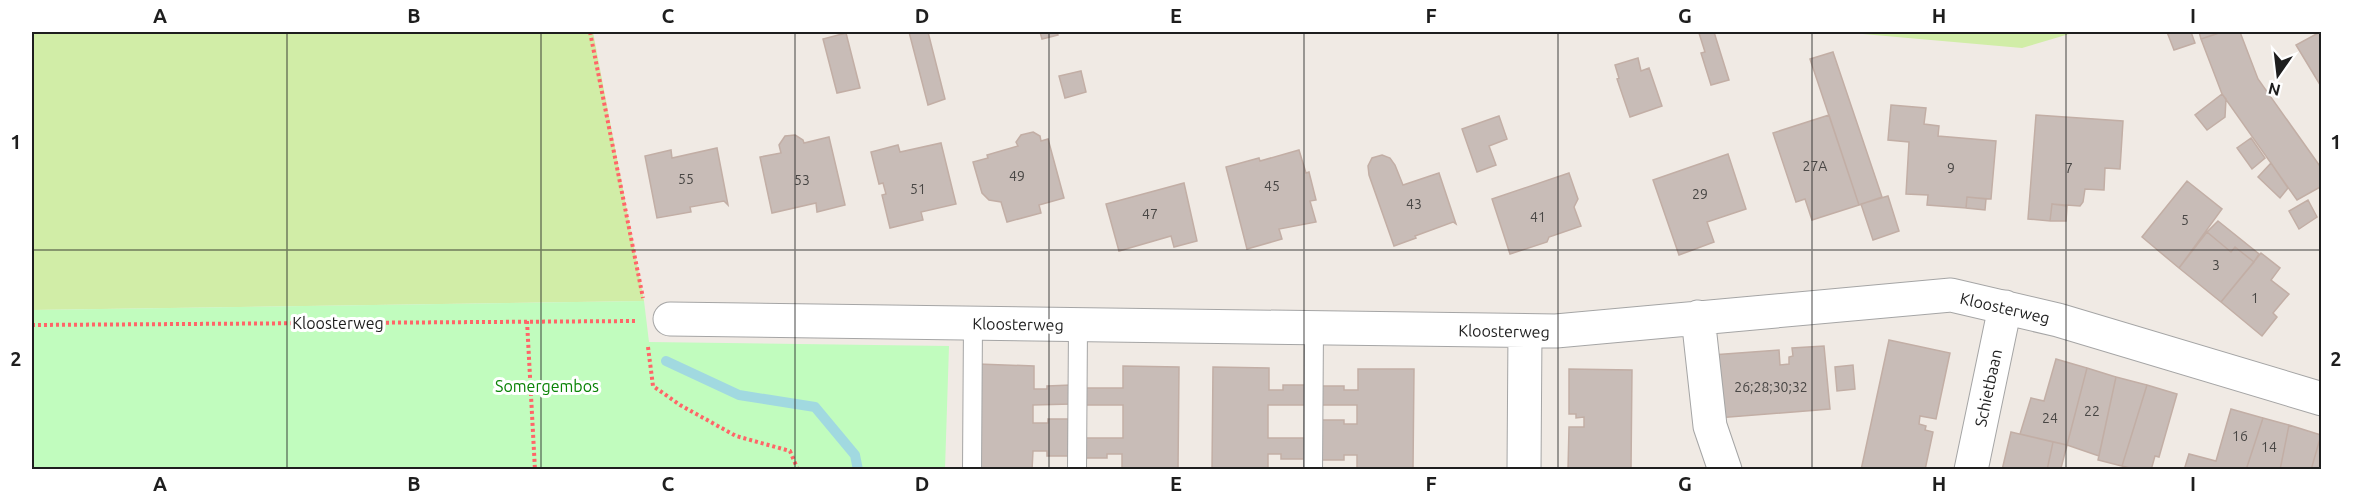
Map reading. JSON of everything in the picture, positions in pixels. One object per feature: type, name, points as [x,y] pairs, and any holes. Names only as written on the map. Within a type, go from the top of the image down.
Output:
[{"type":"street","name":"Kloosterweg","points":[[657,320],[1556,331],[1951,295],[2005,306],[2322,399]]},
{"type":"street","name":"Schietbaan","points":[[1971,470],[2005,306]]},
{"type":"street","points":[[1698,317],[1710,426],[1725,470]]},
{"type":"street","points":[[1524,470],[1525,331]]},
{"type":"lane","points":[[972,470],[973,323]]},
{"type":"lane","points":[[1077,470],[1078,325]]},
{"type":"lane","points":[[1312,470],[1314,328]]},
{"type":"path","points":[[590,32],[644,301],[657,320],[653,386],[680,405],[736,436],[790,451],[798,470]]},
{"type":"path","name":"Kloosterweg","points":[[32,325],[657,320]]},
{"type":"path","points":[[527,321],[535,470]]},
{"type":"green space","points":[[32,32],[593,32],[644,301],[32,310]]},
{"type":"green space","points":[[1840,32],[2076,32],[2022,48]]},
{"type":"green space","name":"Somergembos","points":[[644,301],[649,342],[949,346],[945,469],[32,469],[32,310]]},
{"type":"building","points":[[909,32],[928,32],[945,99],[928,105]]},
{"type":"building","points":[[1040,32],[1057,32],[1058,35],[1042,39]]},
{"type":"building","points":[[1714,32],[1729,80],[1711,85],[1701,53],[1705,52],[1699,33]]},
{"type":"building","points":[[2167,32],[2191,32],[2195,43],[2174,50]]},
{"type":"building","points":[[2199,32],[2222,32],[2201,39]]},
{"type":"building","points":[[2222,32],[2240,32],[2258,79],[2322,169],[2322,186],[2297,200],[2222,94],[2201,39]]},
{"type":"building","points":[[2322,32],[2322,88],[2296,45]]},
{"type":"building","points":[[846,33],[860,88],[837,93],[823,39]]},
{"type":"building","points":[[1833,52],[1882,197],[1859,205],[1810,59]]},
{"type":"building","points":[[1638,58],[1641,71],[1649,68],[1662,106],[1630,117],[1617,79],[1619,78],[1615,65]]},
{"type":"building","points":[[1081,71],[1086,92],[1065,98],[1059,76]]},
{"type":"building","points":[[2222,94],[2226,99],[2225,117],[2207,130],[2195,115]]},
{"type":"building","points":[[1891,105],[1926,108],[1924,124],[1939,126],[1938,136],[1996,141],[1991,199],[1967,197],[1966,208],[1927,205],[1928,195],[1906,194],[1909,142],[1888,140]]},
{"type":"building","points":[[1829,115],[1859,205],[1812,220],[1805,199],[1796,202],[1773,133]]},
{"type":"building","points":[[2036,115],[2123,121],[2120,169],[2105,168],[2104,190],[2085,189],[2080,206],[2052,204],[2050,221],[2028,219]]},
{"type":"building","points":[[1499,116],[1507,139],[1489,146],[1496,165],[1477,172],[1462,129]]},
{"type":"building","points":[[1033,132],[1040,136],[1041,141],[1048,139],[1064,198],[1039,205],[1041,213],[1007,222],[1001,202],[989,200],[982,193],[973,162],[988,158],[987,155],[1018,146],[1016,142],[1021,135]]},
{"type":"building","points":[[795,135],[804,143],[829,137],[845,205],[817,212],[816,203],[772,213],[760,157],[781,153],[779,145],[785,136]]},
{"type":"building","points":[[2251,138],[2265,158],[2252,169],[2237,148]]},
{"type":"building","points":[[941,143],[956,204],[921,212],[923,220],[890,228],[882,195],[886,194],[883,183],[879,184],[871,152],[898,145],[900,152]]},
{"type":"building","points":[[717,148],[728,205],[724,201],[690,207],[691,212],[657,218],[645,156],[671,150],[672,158]]},
{"type":"building","points":[[1299,150],[1306,173],[1309,172],[1316,200],[1310,201],[1316,222],[1279,229],[1282,239],[1247,249],[1226,167],[1259,158],[1260,161]]},
{"type":"building","points":[[1728,154],[1746,209],[1707,222],[1714,242],[1679,255],[1653,180]]},
{"type":"building","points":[[1382,155],[1390,158],[1395,165],[1403,185],[1439,173],[1456,224],[1453,222],[1394,246],[1369,175],[1368,166],[1372,158]]},
{"type":"building","points":[[2271,163],[2288,188],[2280,198],[2258,177]]},
{"type":"building","points":[[1569,173],[1578,199],[1574,207],[1581,226],[1549,237],[1547,242],[1510,254],[1492,199]]},
{"type":"building","points":[[2187,181],[2222,209],[2179,268],[2142,237]]},
{"type":"building","points":[[1184,183],[1197,241],[1174,247],[1171,236],[1119,251],[1106,204]]},
{"type":"building","points":[[1888,196],[1899,231],[1873,240],[1861,204]]},
{"type":"building","points":[[1967,197],[1986,199],[1985,210],[1966,208]]},
{"type":"building","points":[[2308,200],[2317,217],[2299,229],[2289,211]]},
{"type":"building","points":[[2052,204],[2067,206],[2066,221],[2050,221]]},
{"type":"building","points":[[2218,221],[2259,254],[2254,262],[2235,247],[2231,252],[2207,232]]},
{"type":"building","points":[[2207,232],[2231,252],[2235,247],[2254,262],[2221,302],[2179,268]]},
{"type":"building","points":[[2261,253],[2280,268],[2271,280],[2289,294],[2273,313],[2277,317],[2262,336],[2221,302]]},
{"type":"building","points":[[1889,340],[1950,353],[1936,419],[1920,416],[1919,424],[1926,426],[1925,430],[1933,432],[1925,470],[1861,470]]},
{"type":"building","points":[[1824,346],[1830,409],[1717,418],[1712,355],[1779,350],[1780,365],[1789,364],[1789,357],[1793,356],[1792,348]]},
{"type":"building","points":[[2056,359],[2087,368],[2067,445],[2020,434],[2031,398],[2044,401]]},
{"type":"building","points":[[978,364],[1034,366],[1034,389],[1071,385],[1071,404],[1033,405],[1033,423],[1048,423],[1048,419],[1070,419],[1069,456],[1047,456],[1047,451],[1033,451],[1032,470],[977,470]]},
{"type":"building","points":[[1853,365],[1855,389],[1837,391],[1835,367]]},
{"type":"building","points":[[1123,366],[1179,367],[1178,470],[1122,470],[1122,454],[1107,454],[1107,458],[1083,458],[1084,438],[1123,438],[1123,405],[1083,405],[1083,388],[1123,388]]},
{"type":"building","points":[[1213,367],[1269,368],[1269,390],[1283,390],[1283,385],[1307,385],[1306,405],[1268,405],[1268,438],[1304,438],[1304,459],[1281,459],[1281,454],[1268,454],[1268,470],[1212,470]]},
{"type":"building","points":[[2087,368],[2116,377],[2099,456],[2067,445]]},
{"type":"building","points":[[1358,369],[1414,369],[1413,470],[1357,470],[1357,455],[1344,455],[1344,460],[1316,460],[1317,420],[1344,420],[1344,424],[1357,424],[1357,405],[1317,405],[1318,386],[1344,386],[1344,390],[1358,390]]},
{"type":"building","points":[[1569,369],[1632,370],[1631,470],[1568,470],[1569,427],[1584,427],[1584,417],[1576,418],[1576,414],[1569,414]]},
{"type":"building","points":[[2116,377],[2147,385],[2122,466],[2098,460]]},
{"type":"building","points":[[2147,385],[2177,394],[2159,457],[2155,456],[2151,470],[2137,470],[2122,466]]},
{"type":"building","points":[[2231,409],[2263,418],[2246,470],[2184,470],[2189,454],[2216,461]]},
{"type":"building","points":[[2263,418],[2289,425],[2280,470],[2246,470]]},
{"type":"building","points":[[2289,425],[2321,435],[2311,470],[2280,470]]},
{"type":"building","points":[[2011,432],[2053,442],[2047,470],[2002,470]]},
{"type":"building","points":[[2321,435],[2322,470],[2311,470]]},
{"type":"building","points":[[2053,442],[2067,445],[2061,468],[2047,470]]},
{"type":"waterway","points":[[666,361],[739,395],[815,407],[855,455],[858,470]]}]
